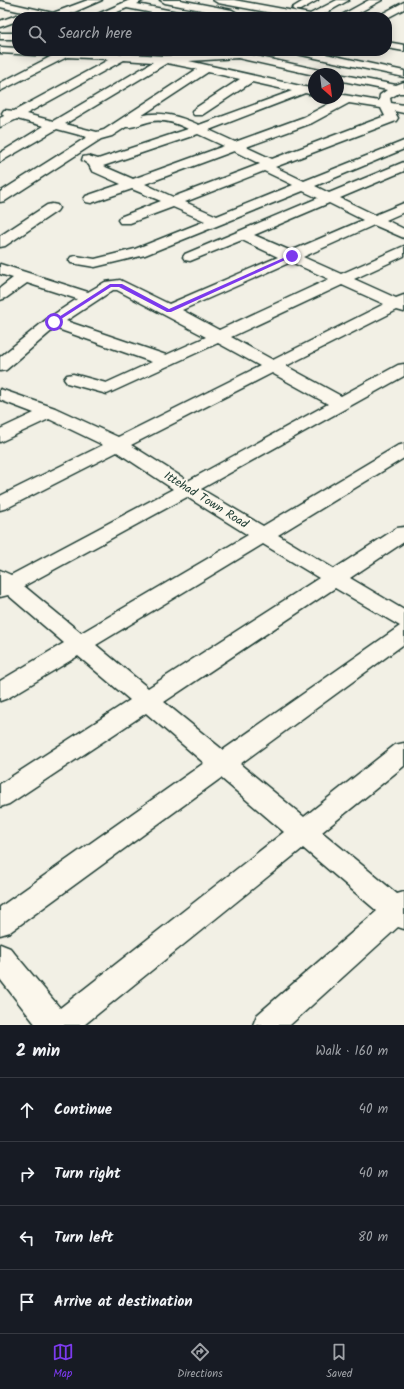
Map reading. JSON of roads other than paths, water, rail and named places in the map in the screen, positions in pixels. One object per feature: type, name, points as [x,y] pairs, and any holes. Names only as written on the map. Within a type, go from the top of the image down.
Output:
[{"type":"street","points":[[66,12],[97,0]]},
{"type":"street","points":[[108,12],[139,0]]},
{"type":"street","points":[[165,0],[227,12]]},
{"type":"street","points":[[218,0],[262,8],[274,12]]},
{"type":"street","points":[[252,0],[276,2],[307,12]]},
{"type":"street","points":[[297,8],[313,0]]},
{"type":"street","points":[[324,12],[344,0]]},
{"type":"street","points":[[353,12],[377,0]]},
{"type":"street","points":[[251,12],[276,2]]},
{"type":"street","points":[[26,12],[42,3]]},
{"type":"street","points":[[170,12],[186,4]]},
{"type":"street","points":[[126,5],[163,12]]},
{"type":"street","points":[[3,6],[14,12]]},
{"type":"street","points":[[392,12],[402,8]]},
{"type":"street","points":[[0,24],[12,19]]},
{"type":"street","points":[[392,19],[398,20]]},
{"type":"street","points":[[0,36],[12,36]]},
{"type":"street","points":[[392,46],[404,48]]},
{"type":"street","points":[[0,50],[12,51]]},
{"type":"street","points":[[0,60],[12,54]]},
{"type":"street","points":[[0,88],[60,56]]},
{"type":"street","points":[[103,56],[165,59],[204,56]]},
{"type":"street","points":[[249,56],[258,60],[308,70]]},
{"type":"street","points":[[258,60],[266,56]]},
{"type":"street","points":[[320,56],[404,74]]},
{"type":"street","points":[[0,123],[122,57]]},
{"type":"street","points":[[0,158],[165,59],[308,91]]},
{"type":"street","points":[[0,198],[97,136],[108,133],[206,68]]},
{"type":"street","points":[[198,112],[251,77]]},
{"type":"street","points":[[344,78],[401,88]]},
{"type":"street","points":[[125,220],[392,118],[385,105],[384,97],[401,88]]},
{"type":"street","points":[[95,164],[308,91]]},
{"type":"street","points":[[344,98],[404,109]]},
{"type":"street","points":[[92,199],[308,120],[333,104]]},
{"type":"street","points":[[0,110],[97,136]]},
{"type":"street","points":[[115,128],[148,118],[163,117],[183,122],[235,147],[304,186],[404,234]]},
{"type":"street","points":[[366,128],[404,145]]},
{"type":"street","points":[[76,260],[95,263],[140,252],[404,145]]},
{"type":"street","points":[[66,156],[94,162],[97,168],[217,221]]},
{"type":"street","points":[[190,257],[404,166]]},
{"type":"street","points":[[7,181],[20,185]]},
{"type":"street","points":[[169,310],[404,207]]},
{"type":"street","points":[[0,243],[52,208]]},
{"type":"street","points":[[242,234],[342,279],[401,303]]},
{"type":"street","points":[[73,379],[107,389],[404,250]]},
{"type":"street","points":[[0,269],[90,298]]},
{"type":"street","points":[[0,295],[25,278]]},
{"type":"street","points":[[0,366],[54,322],[110,285],[120,285],[218,336],[342,404]]},
{"type":"street","points":[[0,504],[272,366],[401,303]]},
{"type":"street","points":[[54,322],[166,361]]},
{"type":"street","points":[[268,1025],[402,911],[303,832],[80,644],[3,584],[187,490],[404,369]]},
{"type":"street","name":"Ittehad Town Road","points":[[0,394],[49,412],[117,444],[187,490],[404,620]]},
{"type":"street","points":[[0,436],[49,412]]},
{"type":"street","points":[[0,692],[404,450]]},
{"type":"street","points":[[0,797],[336,579],[404,533]]},
{"type":"street","points":[[0,924],[404,632]]},
{"type":"street","points":[[61,1025],[404,752]]},
{"type":"street","points":[[0,957],[55,1025]]}]
